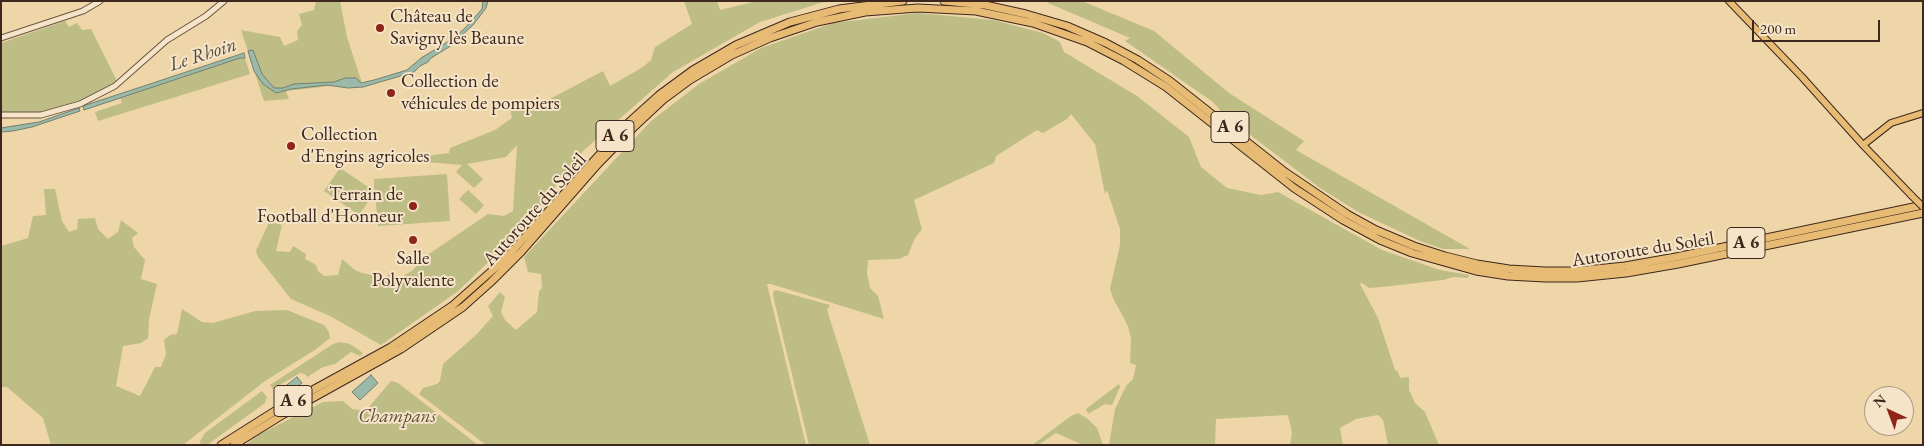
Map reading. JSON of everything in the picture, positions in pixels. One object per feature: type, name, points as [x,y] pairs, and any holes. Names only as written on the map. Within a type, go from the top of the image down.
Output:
[{"type":"highway","name":"Autoroute du Soleil","points":[[380,357],[432,321],[479,283],[521,241],[622,129],[652,100],[692,70],[736,45],[790,22],[839,9],[903,1]]},
{"type":"highway","name":"Autoroute du Soleil","points":[[944,1],[994,7],[1026,14],[1059,23],[1106,42],[1170,81],[1285,172],[1354,219],[1414,246],[1469,262],[1509,269],[1546,271],[1576,271],[1625,266],[1923,206]]},
{"type":"highway","name":"Autoroute du Soleil","points":[[234,445],[380,357],[443,322],[482,290],[521,252],[621,140],[657,106],[690,80],[732,55],[777,34],[825,20],[884,10],[935,8],[992,14],[1049,27],[1087,42],[1117,56],[1159,82],[1294,188],[1350,225],[1412,253],[1476,271],[1537,278],[1577,278],[1610,275],[1678,264],[1923,213]]},
{"type":"highway","name":"Autoroute du Soleil","points":[[221,445],[278,409],[370,363]]},
{"type":"main road","points":[[1729,1],[1802,77],[1863,145],[1923,206]]},
{"type":"main road","points":[[1863,145],[1891,123],[1923,114]]},
{"type":"street","points":[[1,38],[83,11],[100,1]]},
{"type":"street","points":[[1,115],[41,115],[80,104],[120,83],[167,40],[206,16],[224,1]]},
{"type":"green space","points":[[316,1],[340,1],[347,37],[363,86],[330,86],[286,91],[289,99],[264,101],[241,30],[280,37],[284,46],[298,40],[297,31],[302,25],[299,14],[314,10]]},
{"type":"green space","points":[[684,1],[717,1],[720,10],[757,1],[827,1],[760,22],[673,72],[584,150],[519,233],[457,292],[381,345],[330,316],[291,299],[258,257],[256,251],[269,222],[282,225],[276,251],[290,252],[293,246],[306,254],[305,259],[316,265],[318,271],[324,276],[338,275],[342,259],[355,270],[362,273],[385,280],[389,273],[399,279],[413,270],[423,258],[488,214],[504,216],[513,211],[517,145],[506,157],[467,164],[483,179],[474,188],[456,172],[462,165],[425,162],[427,156],[449,153],[450,148],[495,130],[512,118],[509,104],[518,100],[525,112],[603,71],[610,86],[643,67],[651,60],[655,47],[692,24]]},
{"type":"green space","points":[[1047,1],[1082,1],[1154,31],[1229,93],[1304,141],[1296,150],[1470,249],[1443,249],[1420,241],[1360,213],[1320,188],[1224,115],[1213,102],[1125,41],[1130,38]]},
{"type":"green space","points":[[918,13],[993,20],[1043,33],[1060,42],[1064,52],[1137,96],[1189,137],[1201,167],[1227,188],[1261,195],[1278,192],[1382,250],[1440,270],[1469,275],[1468,278],[1454,277],[1382,287],[1369,288],[1362,283],[1360,284],[1378,318],[1395,370],[1400,378],[1409,377],[1409,390],[1415,403],[1425,412],[1439,445],[1388,445],[1383,420],[1378,415],[1356,419],[1340,428],[1343,445],[1290,445],[1292,433],[1287,415],[1216,419],[1215,445],[1109,445],[1115,409],[1126,386],[1133,379],[1136,365],[1130,363],[1131,339],[1128,326],[1110,289],[1120,245],[1120,229],[1107,190],[1105,194],[1095,144],[1071,114],[1067,119],[1043,133],[1037,130],[996,156],[994,163],[914,200],[922,229],[915,238],[908,255],[899,259],[868,260],[867,273],[870,288],[878,296],[884,319],[767,284],[806,445],[486,445],[419,394],[423,388],[437,384],[440,381],[443,364],[477,334],[493,316],[488,306],[500,292],[505,297],[501,312],[505,320],[516,330],[537,312],[539,291],[542,288],[541,274],[528,272],[524,257],[651,121],[699,84],[761,48],[833,23]]},
{"type":"green space","points":[[65,21],[69,27],[77,23],[82,30],[91,29],[117,81],[80,104],[55,111],[1,115],[1,43]]},
{"type":"green space","points":[[239,58],[245,58],[250,74],[98,121],[95,112],[122,103],[120,97]]},
{"type":"green space","name":"Terrain de Football d'Honneur","points":[[340,168],[374,191],[374,179],[447,174],[450,221],[378,226],[375,192],[359,215],[324,191]]},
{"type":"green space","points":[[44,189],[55,189],[62,221],[69,232],[77,229],[78,219],[95,218],[98,229],[108,239],[118,232],[121,220],[138,233],[132,238],[134,247],[145,260],[141,279],[157,284],[149,319],[148,338],[141,343],[123,346],[116,386],[140,396],[155,367],[161,367],[166,354],[164,340],[170,335],[177,334],[182,309],[202,322],[213,323],[255,311],[287,310],[324,325],[329,332],[330,338],[315,350],[265,381],[183,445],[51,445],[43,418],[7,387],[1,387],[1,246],[28,238],[33,216],[46,215]]},
{"type":"green space","points":[[468,190],[484,205],[476,214],[459,199]]},
{"type":"green space","points":[[776,290],[830,305],[827,310],[870,445],[809,445],[774,300],[773,292]]},
{"type":"green space","points":[[340,342],[350,344],[363,353],[360,356],[351,352],[335,364],[323,367],[307,377],[305,374],[300,373],[273,389],[270,385],[333,344]]},
{"type":"green space","name":"Champans","points":[[391,381],[398,383],[478,445],[245,445],[260,434],[323,402],[343,401],[352,409],[360,410],[369,407]]},
{"type":"green space","points":[[1119,384],[1120,387],[1112,405],[1105,404],[1088,414],[1086,409]]},
{"type":"green space","points":[[262,391],[267,397],[265,403],[207,445],[201,445],[200,441],[205,433]]},
{"type":"green space","points":[[1078,413],[1097,428],[1103,445],[1083,445],[1056,433],[1038,445],[1032,445],[1071,416]]},
{"type":"shaded area","points":[[483,1],[488,1],[486,8],[473,25],[449,47],[431,58],[414,72],[363,87],[348,88],[327,85],[291,89],[276,93],[263,84],[254,71],[248,51],[253,50],[262,74],[274,88],[283,88],[294,84],[334,82],[345,78],[356,78],[361,83],[407,70],[421,58],[454,38],[482,9]]},
{"type":"shaded area","points":[[244,53],[245,58],[240,58],[84,110],[83,106]]},
{"type":"shaded area","points":[[79,108],[80,111],[32,127],[1,132],[1,128],[39,122]]},
{"type":"shaded area","points":[[371,375],[378,383],[360,400],[352,392]]},
{"type":"shaded area","points":[[297,377],[302,383],[287,393],[283,388]]},
{"type":"place","name":"Château de Savigny lès Beaune","points":[[380,28]]},
{"type":"place","name":"Collection de véhicules de pompiers","points":[[391,93]]},
{"type":"place","name":"Collection d'Engins agricoles","points":[[291,146]]},
{"type":"place","name":"Terrain de Football d'Honneur","points":[[413,206]]},
{"type":"place","name":"Salle Polyvalente","points":[[413,240]]},
{"type":"water label","name":"Le Rhoin","points":[[203,55]]}]
